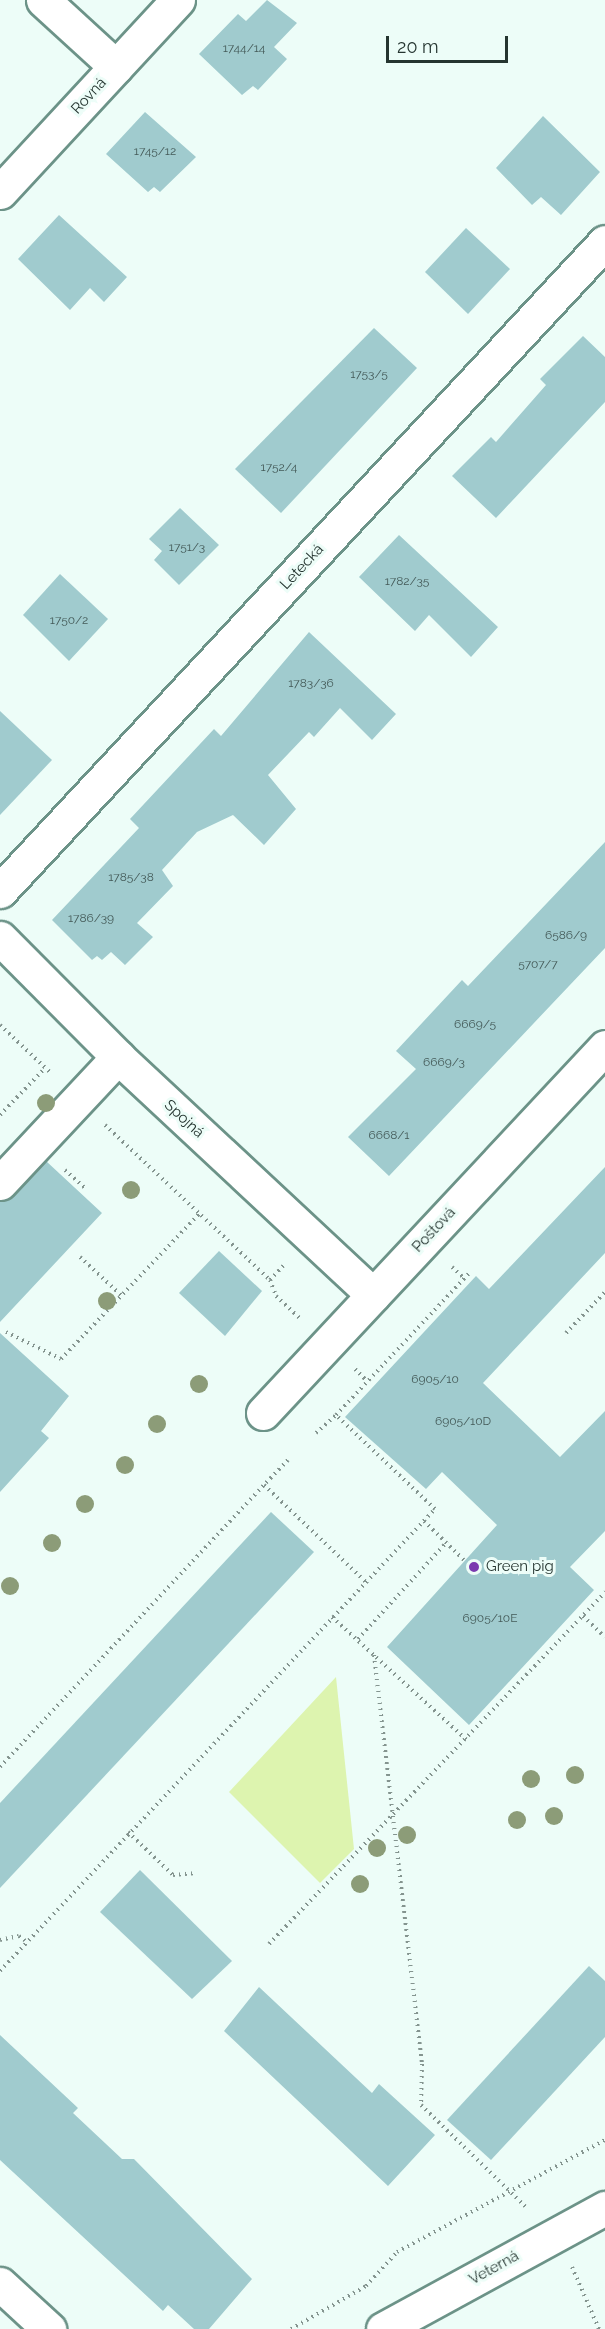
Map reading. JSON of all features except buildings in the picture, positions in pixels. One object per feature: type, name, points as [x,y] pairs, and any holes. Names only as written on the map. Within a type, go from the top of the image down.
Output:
[{"type":"street","points":[[43,0],[116,67]]},
{"type":"street","name":"Rovná","points":[[0,192],[178,0]]},
{"type":"street","name":"Letecká","points":[[0,891],[605,242]]},
{"type":"street","name":"Spojná","points":[[0,938],[118,1057],[373,1295]]},
{"type":"street","name":"Poštová","points":[[263,1413],[605,1047]]},
{"type":"street","points":[[0,1183],[118,1057]]},
{"type":"street","name":"Veterná","points":[[383,2329],[605,2208]]},
{"type":"street","points":[[0,2284],[49,2329]]},
{"type":"path","points":[[0,1025],[270,1280]]},
{"type":"path","points":[[0,1115],[45,1068]]},
{"type":"path","points":[[6,1332],[61,1359],[199,1214]]},
{"type":"path","points":[[80,1257],[122,1296]]},
{"type":"path","points":[[316,1433],[336,1415],[471,1271]]},
{"type":"path","points":[[566,1333],[605,1292]]},
{"type":"path","points":[[0,1971],[128,1832],[435,1509],[336,1415]]},
{"type":"path","points":[[0,1767],[288,1460]]},
{"type":"path","points":[[264,1485],[366,1582]]},
{"type":"path","points":[[424,1521],[465,1561]]},
{"type":"path","points":[[358,1639],[447,1542]]},
{"type":"path","points":[[269,1944],[346,1859],[468,1741],[605,1593]]},
{"type":"path","points":[[583,1616],[605,1637]]},
{"type":"path","points":[[332,1617],[468,1741]]},
{"type":"path","points":[[374,1655],[422,2064],[421,2105],[504,2180]]},
{"type":"path","points":[[128,1832],[173,1875],[194,1873]]},
{"type":"path","points":[[0,1940],[20,1936],[27,1942]]},
{"type":"path","points":[[291,2329],[366,2286],[398,2252],[605,2140]]},
{"type":"green space","points":[[336,1677],[354,1849],[320,1883],[229,1792]]},
{"type":"place","name":"Green pig","points":[[474,1567]]}]
